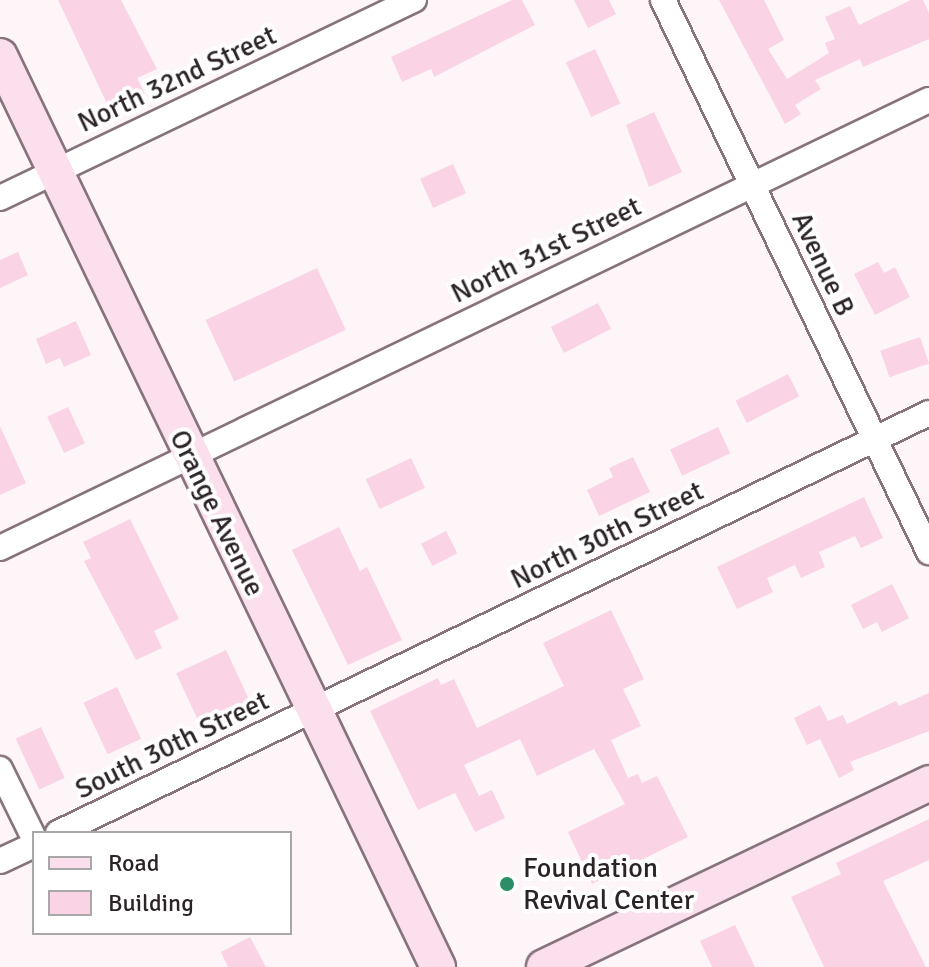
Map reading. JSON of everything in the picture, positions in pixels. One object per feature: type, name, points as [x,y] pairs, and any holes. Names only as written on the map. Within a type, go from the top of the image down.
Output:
[{"type":"main road","name":"Orange Avenue","points":[[0,56],[311,711],[438,967]]},
{"type":"main road","points":[[544,967],[929,783]]},
{"type":"street","name":"North 32nd Street","points":[[0,198],[414,0]]},
{"type":"street","name":"Avenue B","points":[[663,0],[929,552]]},
{"type":"street","name":"North 31st Street","points":[[0,548],[929,100]]},
{"type":"street","name":"North 30th Street","points":[[311,711],[929,413]]},
{"type":"street","name":"South 30th Street","points":[[62,831],[311,711]]},
{"type":"street","points":[[0,769],[32,834]]},
{"type":"street","points":[[0,861],[32,846]]},
{"type":"building","points":[[58,0],[121,0],[157,69],[137,78],[145,94],[110,110]]},
{"type":"building","points":[[512,0],[522,0],[535,25],[434,77],[431,69],[402,82],[391,57]]},
{"type":"building","points":[[574,0],[609,0],[616,14],[588,28]]},
{"type":"building","points":[[719,0],[764,0],[784,40],[768,49],[787,79],[829,53],[825,43],[835,39],[825,17],[850,6],[859,25],[911,0],[923,0],[929,13],[929,39],[863,67],[860,59],[815,80],[821,89],[795,105],[801,114],[785,124]]},
{"type":"building","points":[[595,49],[620,103],[591,117],[566,63]]},
{"type":"building","points":[[654,112],[682,172],[649,187],[626,125]]},
{"type":"building","points":[[453,164],[466,193],[433,208],[420,179]]},
{"type":"building","points":[[18,252],[28,275],[0,288],[0,260]]},
{"type":"building","points":[[878,262],[884,273],[895,267],[910,297],[875,315],[854,274]]},
{"type":"building","points":[[317,268],[346,330],[234,382],[206,320]]},
{"type":"building","points":[[598,303],[611,329],[564,353],[551,327]]},
{"type":"building","points":[[76,321],[91,355],[64,367],[60,358],[46,364],[36,339]]},
{"type":"building","points":[[920,337],[929,364],[889,377],[880,351]]},
{"type":"building","points":[[788,374],[799,396],[747,423],[735,401]]},
{"type":"building","points":[[68,407],[85,443],[64,453],[47,417]]},
{"type":"building","points":[[0,426],[26,483],[0,495]]},
{"type":"building","points":[[718,427],[730,453],[682,476],[670,449]]},
{"type":"building","points":[[633,457],[650,492],[599,516],[587,490],[613,477],[609,468]]},
{"type":"building","points":[[411,458],[425,488],[380,509],[366,479]]},
{"type":"building","points":[[864,497],[883,538],[861,548],[855,536],[819,552],[825,567],[801,578],[795,565],[767,578],[773,592],[737,609],[717,567]]},
{"type":"building","points":[[130,519],[179,619],[154,631],[162,648],[136,660],[84,561],[91,558],[83,542]]},
{"type":"building","points":[[339,527],[360,571],[367,567],[402,640],[348,665],[292,550]]},
{"type":"building","points":[[446,531],[457,553],[432,566],[421,544]]},
{"type":"building","points":[[892,584],[909,618],[882,632],[877,622],[863,629],[851,605]]},
{"type":"building","points":[[611,610],[644,679],[623,689],[641,726],[611,740],[628,778],[638,774],[642,783],[657,776],[688,837],[592,884],[568,832],[625,804],[594,749],[537,776],[520,739],[464,765],[479,796],[492,790],[505,818],[475,832],[455,793],[418,810],[370,711],[438,678],[441,685],[454,679],[477,728],[564,686],[543,643]]},
{"type":"building","points":[[226,650],[250,701],[200,724],[176,673]]},
{"type":"building","points":[[117,687],[141,739],[108,754],[83,703]]},
{"type":"building","points":[[929,693],[929,731],[850,762],[854,770],[839,778],[820,739],[807,745],[794,718],[820,705],[828,721],[843,715],[847,724],[896,701],[899,706]]},
{"type":"building","points":[[41,727],[65,778],[39,790],[16,739]]},
{"type":"building","points":[[929,819],[929,860],[883,881],[926,967],[824,967],[791,897],[841,874],[836,863]]},
{"type":"building","points":[[735,925],[755,967],[712,967],[700,941]]},
{"type":"building","points":[[250,937],[266,967],[228,967],[221,952]]},
{"type":"place","name":"Foundation Revival Center","points":[[507,884]]}]
